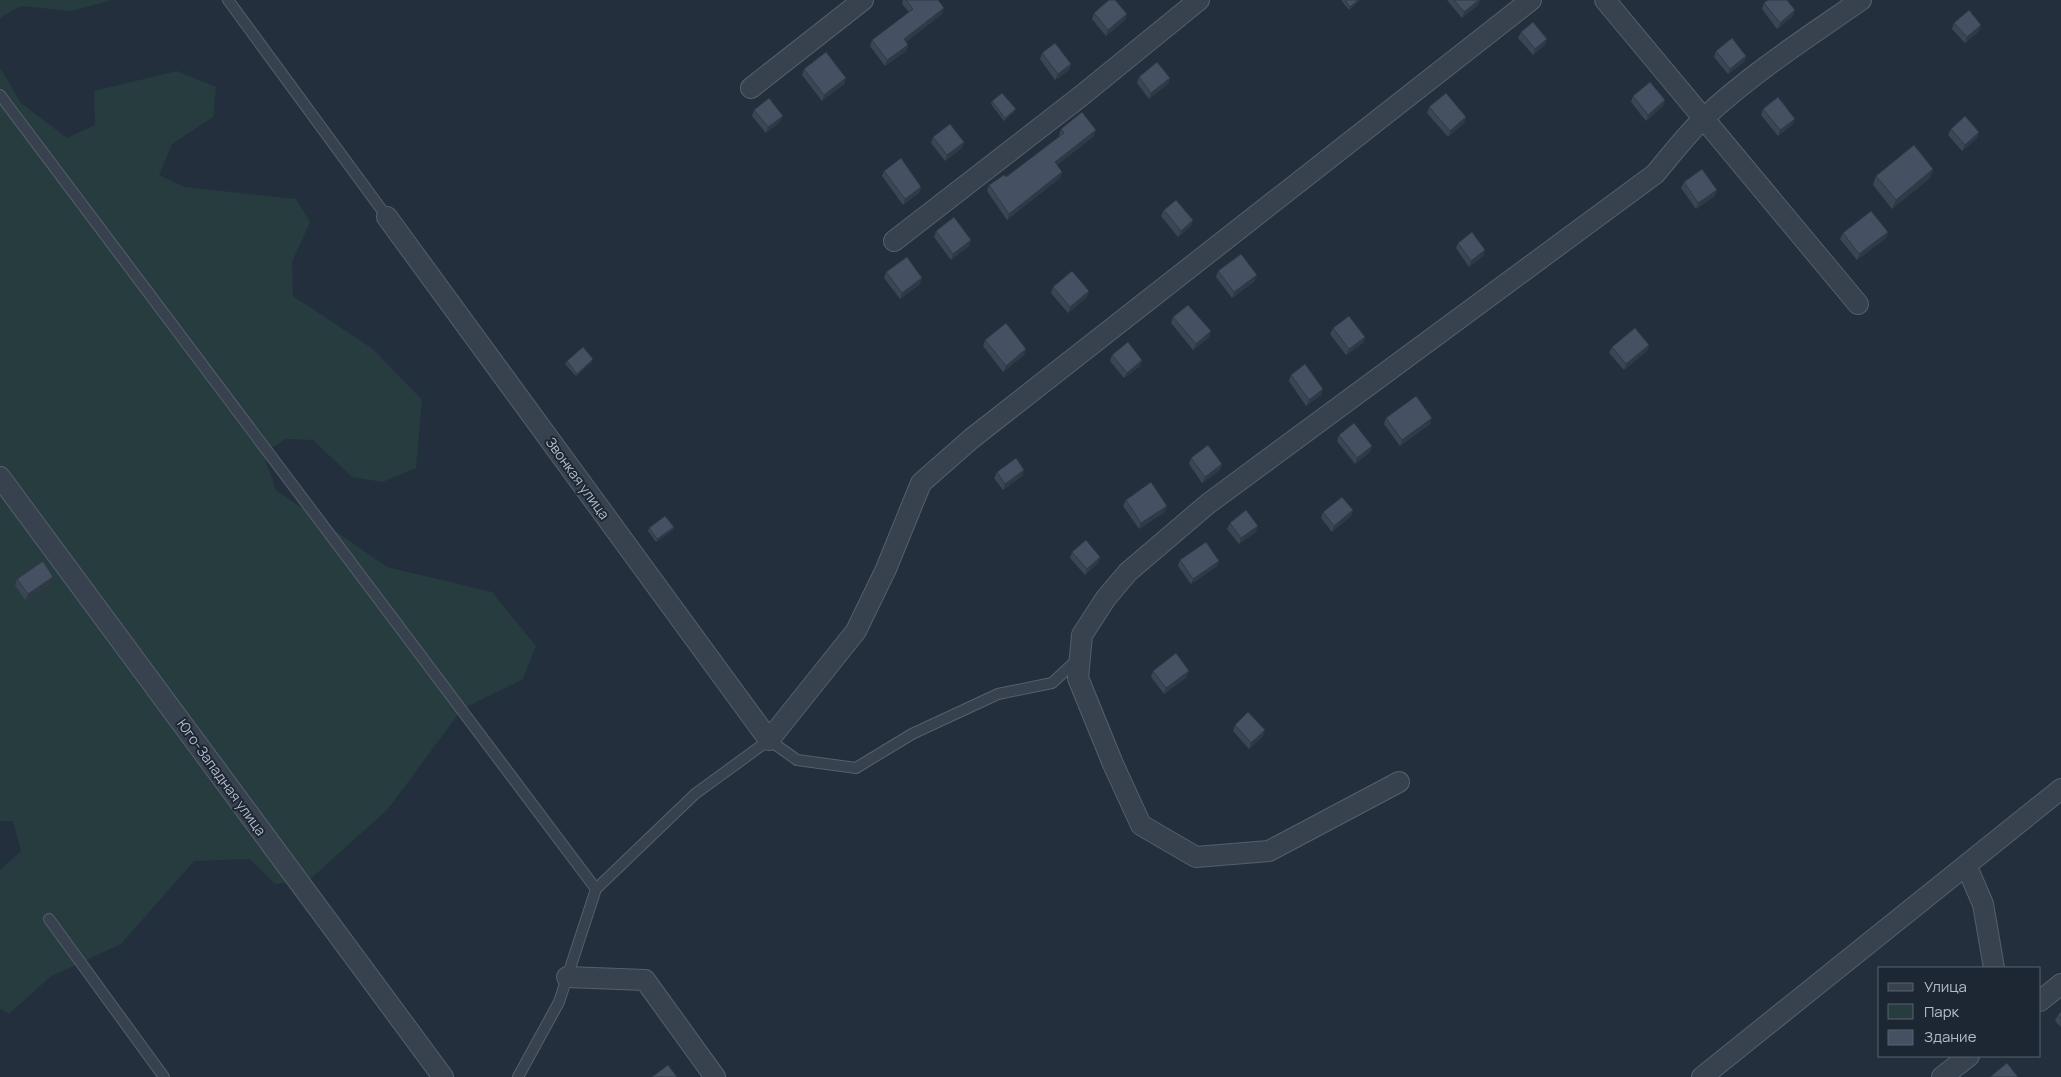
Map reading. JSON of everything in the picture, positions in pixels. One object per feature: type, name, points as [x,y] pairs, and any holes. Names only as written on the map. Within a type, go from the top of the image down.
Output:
[{"type":"street","points":[[751,88],[863,0]]},
{"type":"street","points":[[894,241],[1081,96],[1199,0]]},
{"type":"street","points":[[769,740],[856,631],[886,569],[921,483],[971,439],[1531,0]]},
{"type":"street","points":[[1605,0],[1858,304]]},
{"type":"street","points":[[1399,782],[1269,851],[1196,857],[1141,825],[1113,764],[1078,678],[1082,635],[1106,598],[1136,566],[1209,503],[1654,174],[1705,118],[1756,75],[1861,0]]},
{"type":"street","name":"Звонкая улица","points":[[387,217],[769,740]]},
{"type":"street","name":"Юго-Западная улица","points":[[0,477],[443,1077]]},
{"type":"street","points":[[1702,1077],[2061,789]]},
{"type":"street","points":[[1966,865],[1983,904],[1994,967]]},
{"type":"street","points":[[567,977],[645,980],[715,1077]]},
{"type":"street","points":[[2041,1000],[2061,984]]},
{"type":"street","points":[[1942,1077],[1968,1057]]},
{"type":"lane","points":[[228,0],[387,217]]},
{"type":"lane","points":[[0,95],[596,888]]},
{"type":"lane","points":[[518,1077],[559,1002],[596,888],[695,794],[769,740],[797,760],[856,768],[912,734],[998,694],[1052,683],[1080,657]]},
{"type":"lane","points":[[49,919],[164,1077]]},
{"type":"green space","points":[[0,0],[112,0],[71,11],[21,6],[0,18]]},
{"type":"green space","points":[[0,68],[21,103],[67,138],[95,125],[94,91],[177,71],[216,87],[213,117],[172,144],[159,175],[184,187],[296,199],[310,222],[292,262],[293,296],[373,349],[422,400],[416,468],[383,482],[352,477],[313,440],[286,439],[263,453],[276,490],[387,567],[492,592],[536,646],[523,679],[462,709],[388,809],[308,881],[275,884],[250,859],[194,861],[121,944],[50,977],[9,1014],[0,1009],[0,870],[21,851],[13,821],[0,821]]},
{"type":"building","points":[[906,0],[938,0],[944,8],[904,39],[908,45],[887,60],[872,40],[913,9]]},
{"type":"building","points":[[1109,0],[1115,0],[1127,14],[1108,30],[1094,13]]},
{"type":"building","points":[[1345,0],[1358,0],[1350,7]]},
{"type":"building","points":[[1454,0],[1479,0],[1464,12]]},
{"type":"building","points":[[1768,0],[1787,0],[1795,10],[1780,23],[1764,3]]},
{"type":"building","points":[[1969,10],[1981,25],[1967,37],[1954,23]]},
{"type":"building","points":[[1533,22],[1547,39],[1535,49],[1521,32]]},
{"type":"building","points":[[1732,38],[1746,56],[1730,69],[1716,51]]},
{"type":"building","points":[[1055,43],[1071,64],[1058,74],[1042,53]]},
{"type":"building","points":[[826,52],[846,78],[824,95],[804,69]]},
{"type":"building","points":[[1157,62],[1170,78],[1151,93],[1139,77]]},
{"type":"building","points":[[1650,82],[1665,100],[1648,115],[1633,96]]},
{"type":"building","points":[[1002,93],[1016,109],[1005,118],[992,101]]},
{"type":"building","points":[[1446,93],[1466,117],[1450,131],[1429,107]]},
{"type":"building","points":[[1778,97],[1795,119],[1780,130],[1763,109]]},
{"type":"building","points":[[769,98],[783,116],[768,127],[754,110]]},
{"type":"building","points":[[1082,112],[1096,130],[1055,162],[1062,172],[1009,214],[989,185],[1004,175],[1006,177],[1064,133],[1061,129]]},
{"type":"building","points":[[1965,116],[1979,132],[1965,145],[1951,129]]},
{"type":"building","points":[[950,124],[964,142],[947,155],[933,137]]},
{"type":"building","points":[[1914,145],[1933,169],[1896,200],[1876,176]]},
{"type":"building","points":[[901,158],[921,187],[905,199],[884,171]]},
{"type":"building","points":[[1702,169],[1717,190],[1698,203],[1684,182]]},
{"type":"building","points":[[1176,200],[1193,220],[1181,231],[1164,210]]},
{"type":"building","points":[[1871,211],[1888,232],[1859,254],[1843,233]]},
{"type":"building","points":[[954,217],[971,240],[953,254],[936,231]]},
{"type":"building","points":[[1472,232],[1485,250],[1471,261],[1458,243]]},
{"type":"building","points":[[1241,254],[1257,275],[1234,292],[1218,271]]},
{"type":"building","points":[[907,257],[922,278],[902,293],[886,272]]},
{"type":"building","points":[[1072,271],[1089,291],[1070,307],[1053,287]]},
{"type":"building","points":[[1188,305],[1211,331],[1196,344],[1173,317]]},
{"type":"building","points":[[1349,316],[1365,337],[1349,349],[1333,328]]},
{"type":"building","points":[[1006,323],[1026,349],[1006,366],[985,340]]},
{"type":"building","points":[[1635,328],[1649,345],[1626,364],[1612,347]]},
{"type":"building","points":[[1128,342],[1142,360],[1127,373],[1112,355]]},
{"type":"building","points":[[583,347],[593,359],[577,374],[567,361]]},
{"type":"building","points":[[1305,364],[1323,389],[1309,400],[1291,375]]},
{"type":"building","points":[[1416,396],[1432,418],[1402,440],[1386,418]]},
{"type":"building","points":[[1354,423],[1372,446],[1357,458],[1339,435]]},
{"type":"building","points":[[1208,445],[1222,464],[1205,477],[1191,458]]},
{"type":"building","points":[[1016,458],[1024,470],[1005,484],[997,472]]},
{"type":"building","points":[[1151,482],[1167,506],[1141,523],[1126,500]]},
{"type":"building","points":[[1342,497],[1353,510],[1334,526],[1323,512]]},
{"type":"building","points":[[1246,510],[1258,526],[1241,538],[1230,523]]},
{"type":"building","points":[[665,516],[674,527],[657,539],[649,528]]},
{"type":"building","points":[[1086,540],[1100,557],[1087,569],[1072,552]]},
{"type":"building","points":[[1206,542],[1219,561],[1193,579],[1180,560]]},
{"type":"building","points":[[43,561],[53,577],[28,594],[17,579]]},
{"type":"building","points":[[1176,653],[1189,671],[1166,688],[1153,671]]},
{"type":"building","points":[[1248,712],[1265,730],[1251,743],[1235,725]]},
{"type":"building","points":[[2007,1063],[2018,1077],[1990,1077]]},
{"type":"building","points":[[668,1065],[677,1077],[652,1077]]}]
